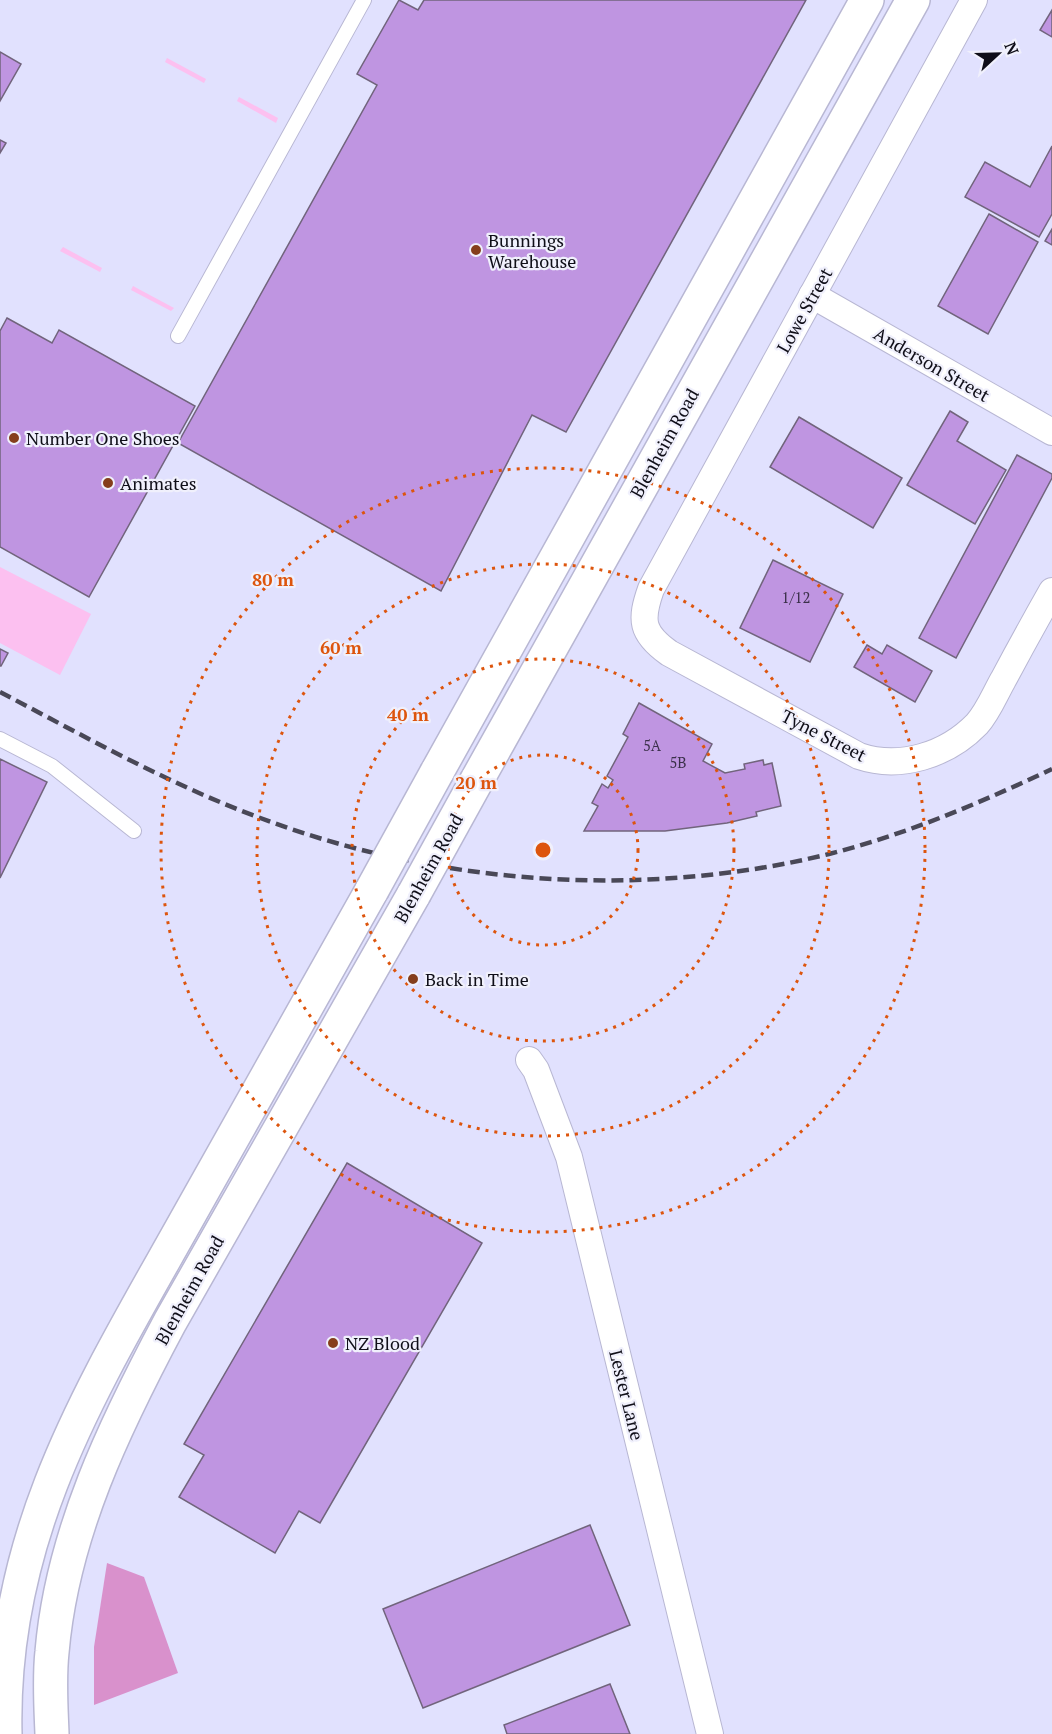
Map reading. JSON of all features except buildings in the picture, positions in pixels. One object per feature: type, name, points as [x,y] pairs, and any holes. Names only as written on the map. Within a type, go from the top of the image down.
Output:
[{"type":"main road","name":"Blenheim Road","points":[[5,1734],[4,1667],[15,1581],[28,1535],[69,1432],[867,0]]},
{"type":"main road","name":"Blenheim Road","points":[[52,1734],[52,1652],[59,1602],[83,1512],[132,1394],[170,1322],[414,894],[913,0]]},
{"type":"street","name":"Lowe Street","points":[[645,624],[645,609],[651,589],[974,0]]},
{"type":"street","name":"Anderson Street","points":[[812,295],[1052,432]]},
{"type":"street","name":"Tyne Street","points":[[645,624],[654,641],[669,652],[859,756],[891,763],[910,761],[931,753],[952,742],[979,722],[1052,591]]},
{"type":"street","name":"Lester Lane","points":[[529,1060],[536,1070],[569,1157],[710,1734]]},
{"type":"lane","points":[[178,336],[364,0]]},
{"type":"lane","points":[[0,739],[52,766],[134,831]]},
{"type":"shaded area","points":[[167,58],[206,79],[204,83],[165,62]]},
{"type":"shaded area","points":[[239,97],[278,118],[276,123],[237,101]]},
{"type":"shaded area","points":[[63,247],[102,268],[100,272],[60,251]]},
{"type":"shaded area","points":[[133,286],[174,308],[171,311],[131,290]]},
{"type":"shaded area","points":[[0,567],[91,614],[60,675],[0,643]]},
{"type":"shaded area","points":[[107,1563],[144,1577],[178,1673],[94,1705],[94,1647]]},
{"type":"railway","points":[[0,692],[158,774],[255,816],[323,839],[394,858],[466,870],[539,878],[612,880],[686,877],[758,868],[829,854],[943,817],[1052,769]]},
{"type":"place","name":"Bunnings Warehouse","points":[[476,250]]},
{"type":"place","name":"Number One Shoes","points":[[14,438]]},
{"type":"place","name":"Animates","points":[[108,483]]},
{"type":"place","name":"Back in Time","points":[[413,979]]},
{"type":"place","name":"NZ Blood","points":[[333,1343]]}]
